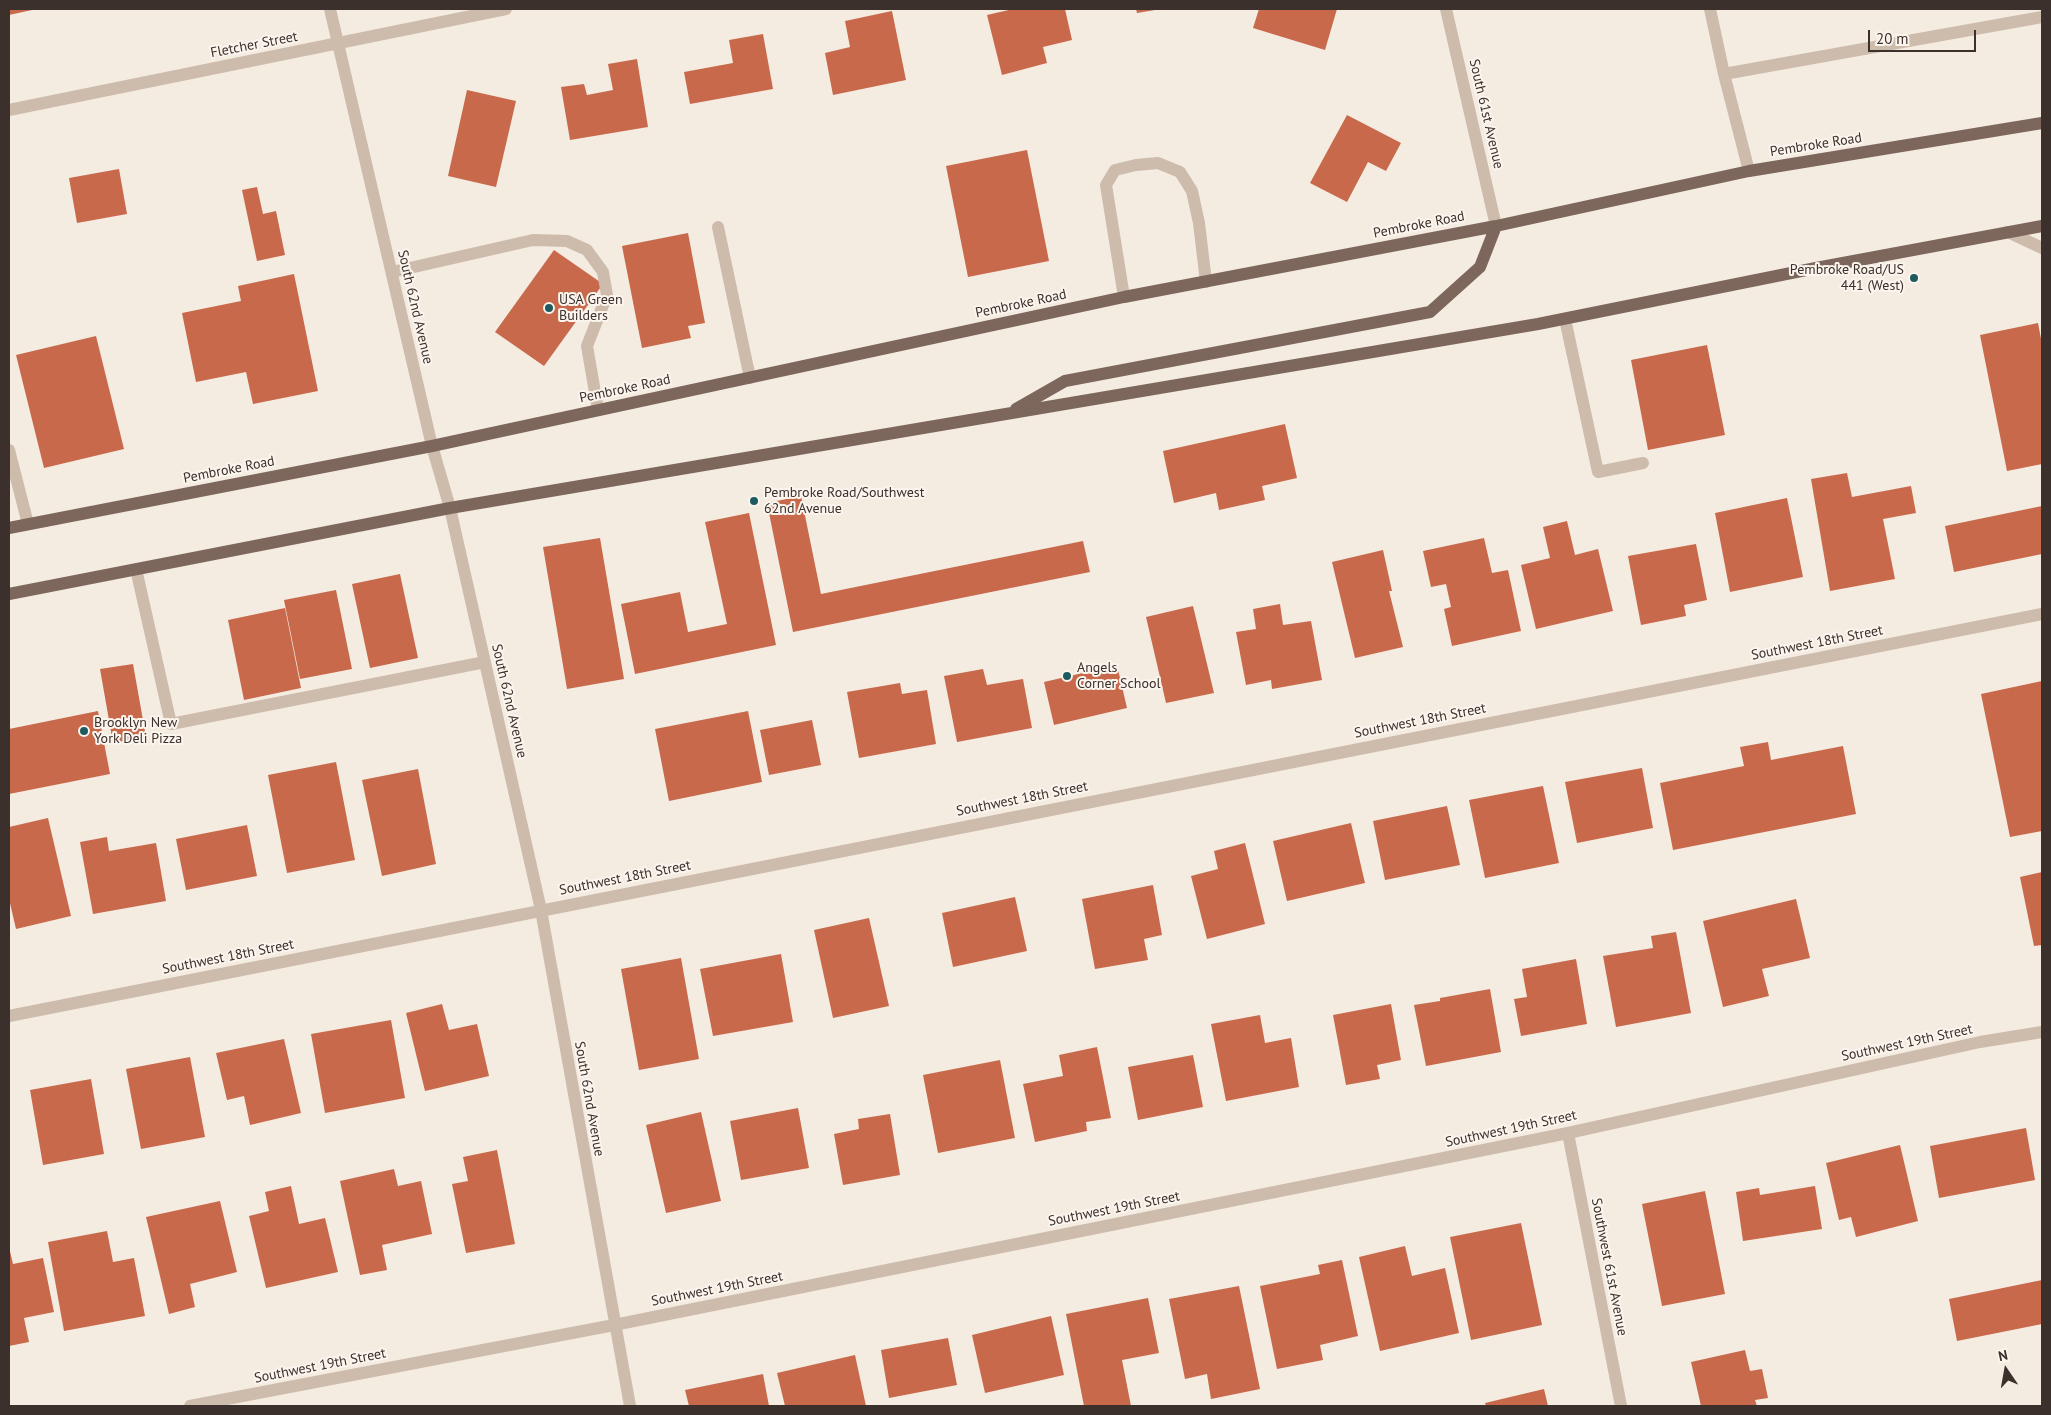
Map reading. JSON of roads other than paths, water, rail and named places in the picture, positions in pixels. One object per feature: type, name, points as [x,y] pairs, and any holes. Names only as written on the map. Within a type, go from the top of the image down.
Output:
[{"type":"main road","name":"Pembroke Road","points":[[9,528],[432,446],[1124,297],[1496,226],[1749,171],[2042,123]]},
{"type":"main road","points":[[1007,414],[1065,381],[1430,312],[1480,267],[1496,226]]},
{"type":"main road","points":[[9,594],[450,508],[1565,319],[1816,268],[2042,226]]},
{"type":"street","name":"South 62nd Avenue","points":[[330,9],[432,446],[450,508],[540,910],[630,1406]]},
{"type":"street","name":"Fletcher Street","points":[[9,110],[506,9]]},
{"type":"street","name":"South 61st Avenue","points":[[1446,9],[1496,226]]},
{"type":"street","points":[[1710,9],[1724,74],[1749,171]]},
{"type":"street","points":[[1724,74],[2042,16]]},
{"type":"street","points":[[1124,297],[1106,185],[1115,170],[1136,165],[1158,163],[1180,172],[1192,190],[1199,222],[1206,282]]},
{"type":"street","points":[[718,227],[750,378]]},
{"type":"street","points":[[2008,232],[2042,248]]},
{"type":"street","points":[[392,272],[533,240],[567,241],[587,250],[603,272],[607,295],[587,346],[598,410]]},
{"type":"street","points":[[1565,319],[1598,472],[1643,463]]},
{"type":"street","points":[[9,450],[28,524]]},
{"type":"street","points":[[136,569],[171,724],[485,662]]},
{"type":"street","name":"Southwest 18th Street","points":[[9,1016],[2042,614]]},
{"type":"street","name":"Southwest 19th Street","points":[[190,1406],[614,1325],[1568,1133],[1980,1042],[2042,1032]]},
{"type":"street","name":"Southwest 61st Avenue","points":[[1568,1133],[1621,1406]]},
{"type":"place","name":"Pembroke Road/US 441 (West)","points":[[1914,278]]},
{"type":"place","name":"USA Green Builders","points":[[549,308]]},
{"type":"place","name":"Pembroke Road/Southwest 62nd Avenue","points":[[754,501]]},
{"type":"place","name":"Angels Corner School","points":[[1067,676]]},
{"type":"place","name":"Brooklyn New York Deli Pizza","points":[[84,731]]}]
